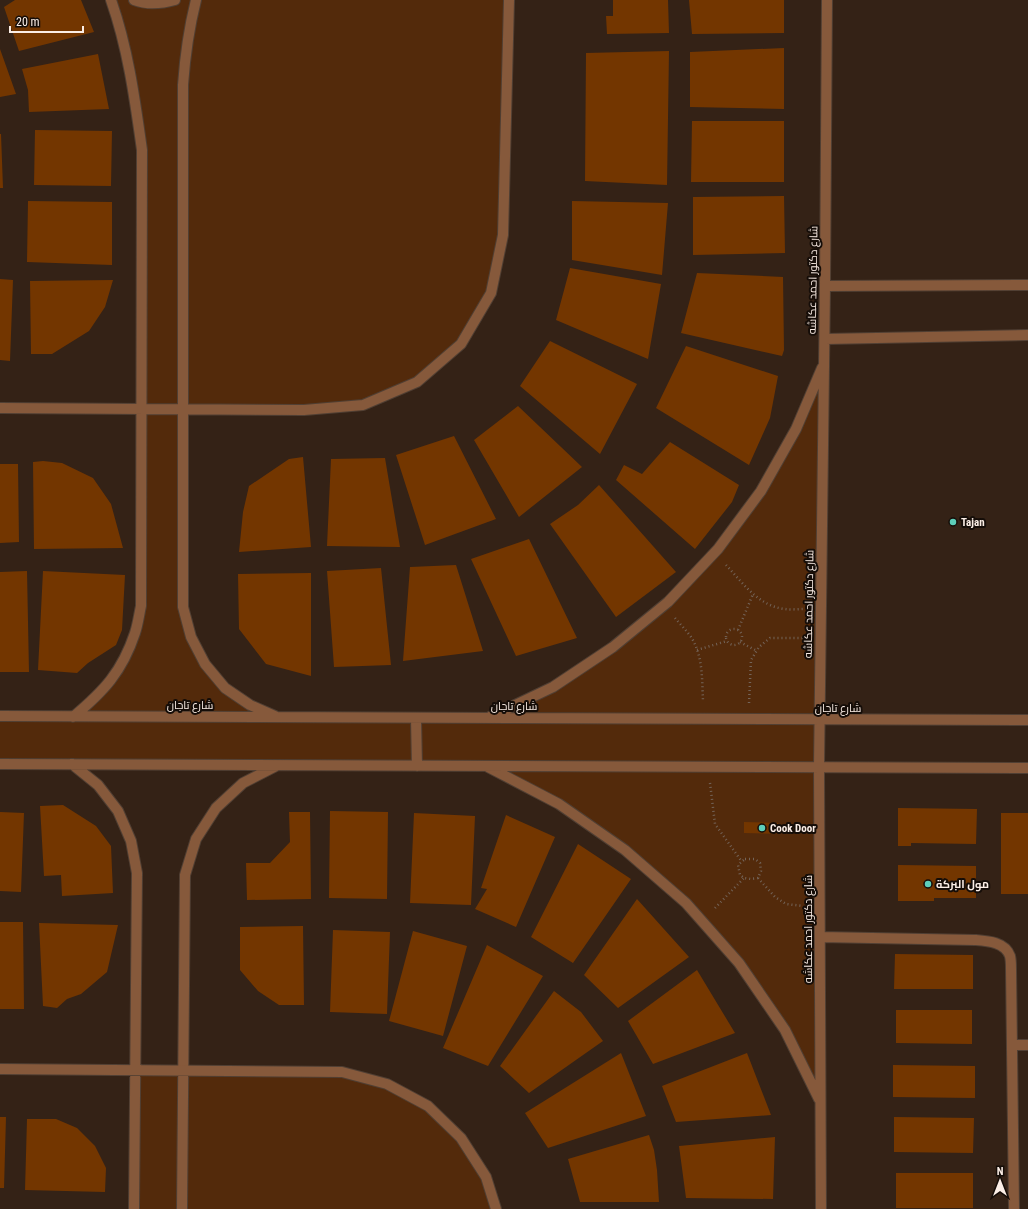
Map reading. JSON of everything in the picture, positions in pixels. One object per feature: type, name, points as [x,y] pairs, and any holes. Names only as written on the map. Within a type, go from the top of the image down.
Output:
[{"type":"street","points":[[73,717],[94,700],[112,680],[126,657],[136,632],[141,606],[142,150],[128,63],[118,20],[111,0]]},
{"type":"street","points":[[134,0],[141,3],[162,4],[175,0]]},
{"type":"street","points":[[196,0],[191,19],[183,85],[183,607],[191,637],[205,664],[225,688],[250,705],[278,718]]},
{"type":"street","points":[[0,408],[304,410],[363,405],[417,382],[461,344],[491,293],[503,235],[509,0]]},
{"type":"street","name":"شارع دكتور احمد عكاشه","points":[[821,1209],[819,720],[825,339],[827,0]]},
{"type":"street","points":[[825,286],[1028,285]]},
{"type":"street","points":[[825,339],[1028,335]]},
{"type":"street","points":[[488,718],[553,687],[613,647],[664,605],[715,552],[761,491],[796,429],[824,362]]},
{"type":"street","name":"شارع تاجان","points":[[0,716],[1028,720]]},
{"type":"street","points":[[416,718],[417,766]]},
{"type":"street","points":[[0,764],[1028,768]]},
{"type":"street","points":[[72,764],[98,785],[118,811],[131,842],[137,874],[134,1209]]},
{"type":"street","points":[[182,1209],[185,875],[196,840],[216,808],[243,783],[276,765]]},
{"type":"street","points":[[486,766],[558,804],[626,850],[686,903],[739,963],[785,1030],[820,1102]]},
{"type":"street","points":[[820,937],[975,940],[996,943],[1007,950],[1010,956],[1014,1209]]},
{"type":"street","points":[[1012,1045],[1028,1045]]},
{"type":"street","points":[[0,1069],[342,1072],[387,1084],[428,1106],[461,1138],[486,1177],[496,1209]]},
{"type":"path","points":[[715,552],[753,594],[765,604],[785,609],[821,609]]},
{"type":"path","points":[[738,630],[753,594]]},
{"type":"path","points":[[664,605],[691,637],[697,650],[702,672],[704,719]]},
{"type":"path","points":[[735,629],[738,630],[742,636],[740,642],[735,645],[730,644],[727,641],[726,636],[728,631],[735,629]]},
{"type":"path","points":[[749,719],[751,660],[759,647],[770,638],[820,638]]},
{"type":"path","points":[[697,650],[727,641]]},
{"type":"path","points":[[740,642],[757,652]]},
{"type":"path","points":[[707,767],[715,824],[742,862]]},
{"type":"path","points":[[745,859],[755,859],[760,863],[761,871],[758,878],[744,878],[740,875],[738,865],[745,859]]},
{"type":"path","points":[[702,921],[744,878]]},
{"type":"path","points":[[758,878],[775,897],[786,904],[820,908]]},
{"type":"shaded area","points":[[111,0],[509,0],[503,235],[491,293],[461,344],[417,382],[363,405],[184,409],[183,607],[191,637],[225,688],[278,717],[488,718],[553,687],[664,605],[761,491],[824,362],[820,1102],[785,1030],[686,903],[625,850],[486,766],[0,764],[0,716],[73,717],[112,680],[141,606],[142,150]]},
{"type":"shaded area","points":[[136,1070],[342,1072],[387,1084],[428,1106],[461,1138],[486,1177],[495,1209],[134,1209]]},
{"type":"building","points":[[15,0],[81,0],[94,32],[19,51],[4,7]]},
{"type":"building","points":[[613,0],[668,0],[669,33],[607,34],[606,16],[613,16]]},
{"type":"building","points":[[689,0],[784,0],[784,33],[692,34]]},
{"type":"building","points":[[784,48],[784,109],[690,107],[690,52]]},
{"type":"building","points":[[0,49],[16,94],[0,97]]},
{"type":"building","points":[[669,51],[667,185],[585,181],[586,53]]},
{"type":"building","points":[[98,54],[109,109],[29,112],[28,90],[22,69]]},
{"type":"building","points":[[692,121],[784,121],[784,182],[691,182]]},
{"type":"building","points":[[35,130],[112,131],[111,186],[34,185]]},
{"type":"building","points":[[1,134],[3,188],[0,188]]},
{"type":"building","points":[[784,196],[785,253],[693,255],[693,197]]},
{"type":"building","points":[[28,201],[112,202],[112,265],[27,262]]},
{"type":"building","points":[[572,201],[668,203],[662,275],[572,260]]},
{"type":"building","points":[[570,268],[661,284],[648,359],[556,320]]},
{"type":"building","points":[[697,273],[783,277],[784,350],[782,356],[681,333]]},
{"type":"building","points":[[0,279],[13,280],[10,361],[0,360]]},
{"type":"building","points":[[113,280],[105,307],[89,331],[52,354],[31,354],[30,281]]},
{"type":"building","points":[[550,341],[637,384],[600,454],[520,386]]},
{"type":"building","points":[[686,346],[778,376],[770,418],[749,465],[656,408]]},
{"type":"building","points":[[518,406],[582,467],[519,517],[474,440]]},
{"type":"building","points":[[454,436],[496,519],[425,545],[396,455]]},
{"type":"building","points":[[670,442],[739,485],[732,502],[695,549],[616,480],[624,465],[642,474]]},
{"type":"building","points":[[303,457],[311,547],[239,552],[243,512],[249,486],[289,459]]},
{"type":"building","points":[[385,458],[400,547],[327,546],[331,459]]},
{"type":"building","points":[[43,461],[62,463],[93,478],[111,504],[123,548],[34,549],[33,462]]},
{"type":"building","points":[[0,464],[18,464],[19,542],[0,543]]},
{"type":"building","points":[[599,485],[676,572],[616,617],[550,524],[578,505]]},
{"type":"building","points":[[529,539],[577,638],[516,656],[471,559]]},
{"type":"building","points":[[456,565],[483,651],[403,661],[410,567]]},
{"type":"building","points":[[381,568],[391,665],[334,667],[327,571]]},
{"type":"building","points":[[27,571],[29,672],[0,672],[0,572]]},
{"type":"building","points":[[43,571],[125,575],[122,630],[116,645],[88,663],[77,673],[38,670]]},
{"type":"building","points":[[311,573],[311,676],[266,664],[239,629],[238,574]]},
{"type":"building","points":[[63,805],[96,826],[111,846],[113,893],[62,896],[61,875],[44,876],[40,806]]},
{"type":"building","points":[[898,808],[977,809],[976,844],[911,843],[911,846],[898,846]]},
{"type":"building","points":[[330,811],[388,812],[387,899],[329,898]]},
{"type":"building","points":[[0,812],[24,813],[21,892],[0,891]]},
{"type":"building","points":[[289,812],[310,812],[311,899],[247,900],[246,863],[270,863],[290,842]]},
{"type":"building","points":[[414,813],[475,816],[471,905],[410,903]]},
{"type":"building","points":[[1001,813],[1028,813],[1028,894],[1001,894]]},
{"type":"building","points":[[506,815],[555,837],[516,927],[475,909],[487,889],[481,888]]},
{"type":"building","name":"Cook Door","points":[[744,822],[778,823],[779,834],[744,833]]},
{"type":"building","points":[[578,844],[631,879],[573,963],[531,937]]},
{"type":"building","points":[[898,865],[976,866],[976,898],[934,898],[934,901],[898,901]]},
{"type":"building","points":[[637,899],[689,957],[618,1008],[584,975]]},
{"type":"building","points":[[0,922],[23,922],[24,1009],[0,1009]]},
{"type":"building","points":[[39,923],[118,925],[107,972],[81,994],[67,999],[57,1008],[43,1006]]},
{"type":"building","points":[[303,926],[304,1005],[279,1005],[258,991],[240,970],[240,927]]},
{"type":"building","points":[[333,930],[390,932],[387,1014],[330,1012]]},
{"type":"building","points":[[413,931],[467,946],[443,1036],[389,1021]]},
{"type":"building","points":[[487,945],[543,976],[488,1066],[443,1048]]},
{"type":"building","points":[[895,954],[973,955],[973,989],[894,989]]},
{"type":"building","points":[[697,970],[735,1033],[653,1064],[628,1021]]},
{"type":"building","points":[[554,991],[581,1012],[603,1041],[529,1093],[500,1066]]},
{"type":"building","points":[[896,1010],[972,1010],[972,1044],[896,1043]]},
{"type":"building","points":[[621,1053],[646,1116],[548,1148],[525,1113]]},
{"type":"building","points":[[747,1053],[771,1115],[676,1122],[662,1086]]},
{"type":"building","points":[[893,1065],[975,1066],[975,1098],[893,1097]]},
{"type":"building","points":[[0,1117],[6,1117],[4,1188],[0,1188]]},
{"type":"building","points":[[894,1117],[974,1118],[973,1153],[894,1152]]},
{"type":"building","points":[[27,1119],[56,1119],[77,1128],[95,1146],[106,1168],[105,1192],[25,1190]]},
{"type":"building","points":[[649,1135],[654,1150],[657,1170],[659,1202],[580,1202],[568,1159]]},
{"type":"building","points":[[775,1137],[773,1199],[686,1198],[679,1146]]},
{"type":"building","points":[[896,1173],[973,1173],[973,1208],[896,1208]]},
{"type":"place","name":"Tajan","points":[[953,522]]},
{"type":"place","name":"Cook Door","points":[[762,828]]},
{"type":"place","name":"مول البركة","points":[[928,884]]}]
